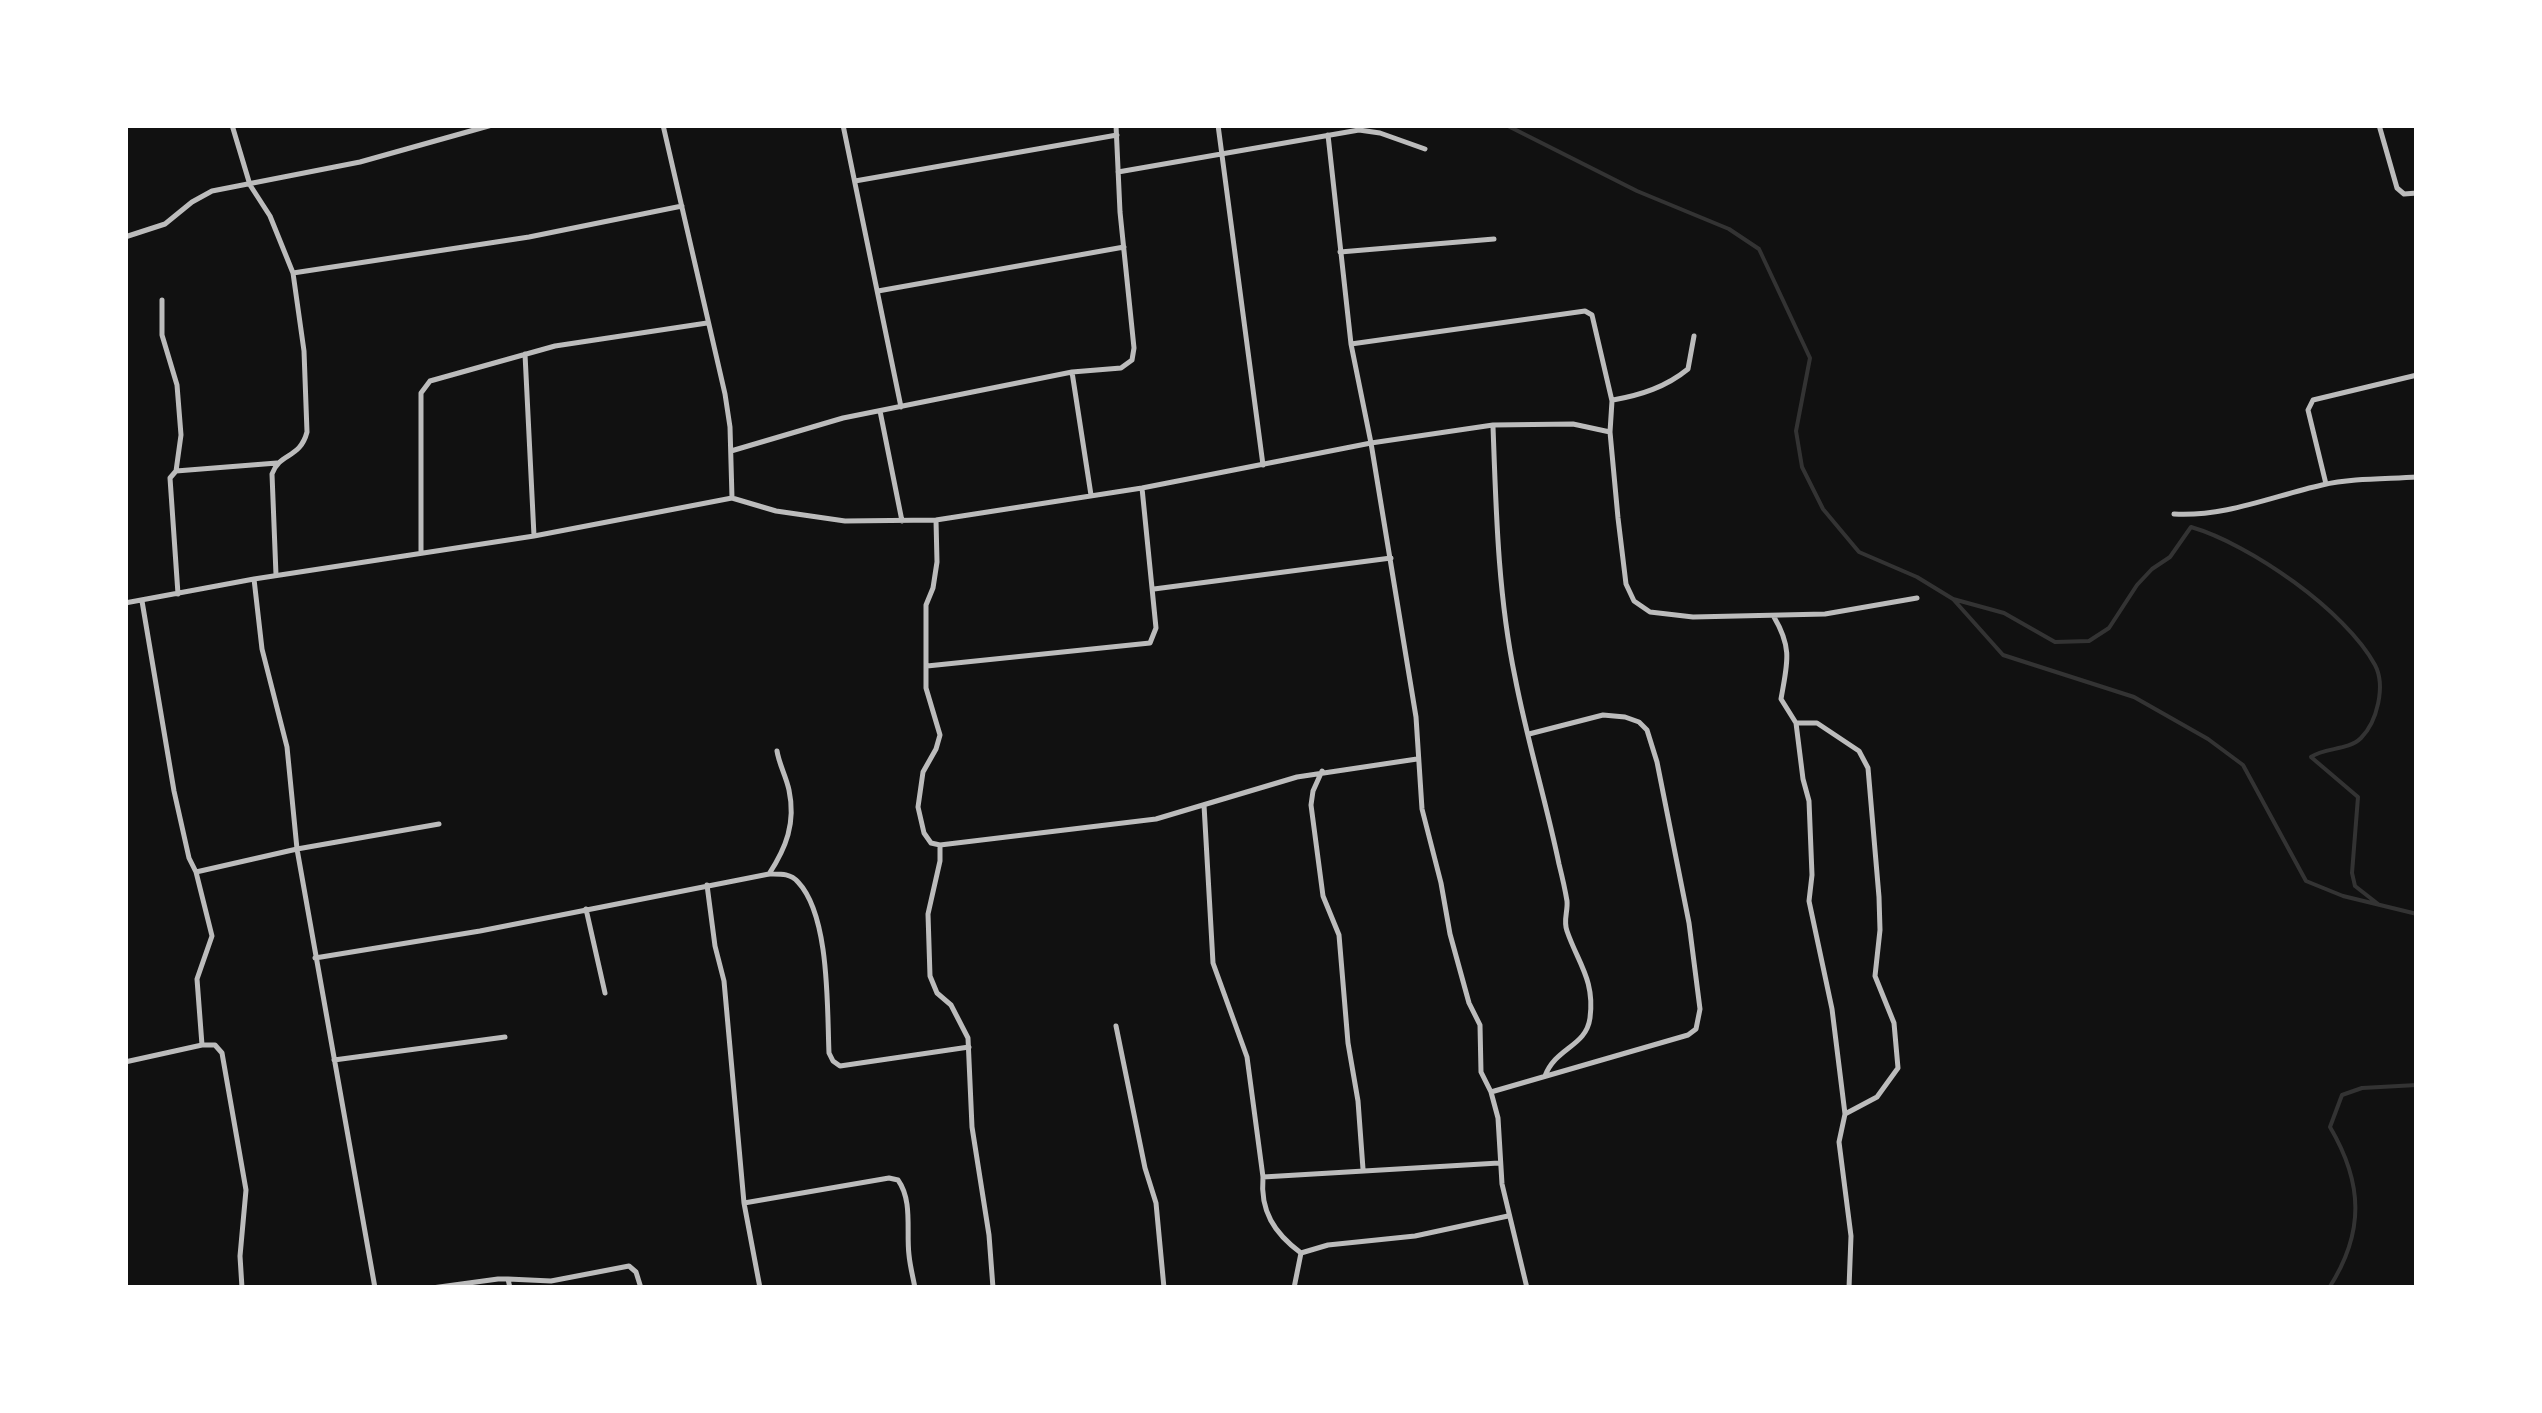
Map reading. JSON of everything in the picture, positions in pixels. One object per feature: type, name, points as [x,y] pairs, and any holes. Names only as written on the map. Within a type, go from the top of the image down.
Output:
[{"type":"street","points":[[176,471],[279,463],[299,452],[307,432],[304,351],[293,273],[270,216],[250,185],[232,125]]},
{"type":"street","points":[[125,237],[165,224],[202,195],[360,162],[492,125]]},
{"type":"street","points":[[663,125],[725,394],[732,498]]},
{"type":"street","points":[[843,125],[901,406]]},
{"type":"street","points":[[731,451],[812,425],[1072,372],[1121,368],[1132,360],[1116,125]]},
{"type":"street","points":[[1218,125],[1263,465]]},
{"type":"street","points":[[2379,125],[2397,188],[2404,194],[2417,193]]},
{"type":"street","points":[[1118,172],[1360,130],[1424,149]]},
{"type":"street","points":[[854,181],[1117,135]]},
{"type":"street","points":[[1328,136],[1352,344],[1416,717],[1422,810],[1450,934],[1469,1002],[1480,1025],[1481,1072],[1498,1118],[1498,1164],[1527,1288]]},
{"type":"street","points":[[293,273],[471,247],[682,206]]},
{"type":"street","points":[[1340,252],[1494,239]]},
{"type":"street","points":[[878,291],[1124,247]]},
{"type":"street","points":[[162,300],[162,335],[177,385],[181,435],[176,471],[170,478],[178,594]]},
{"type":"street","points":[[1352,344],[1586,311],[1597,328],[1612,400],[1610,432],[1626,584],[1634,601],[1650,612],[1692,617],[1824,614],[1917,598]]},
{"type":"street","points":[[421,552],[421,392],[430,381],[555,346],[707,323]]},
{"type":"street","points":[[1612,400],[1638,396],[1674,381],[1688,369],[1694,336]]},
{"type":"street","points":[[525,353],[534,536]]},
{"type":"street","points":[[1072,372],[1091,495]]},
{"type":"street","points":[[2326,484],[2308,410],[2313,400],[2417,375]]},
{"type":"street","points":[[880,411],[902,521]]},
{"type":"street","points":[[125,604],[254,579],[534,536],[732,498],[805,516],[845,521],[936,520],[1142,488],[1371,443],[1493,425],[1573,424],[1610,432]]},
{"type":"street","points":[[1493,425],[1500,574],[1514,676],[1568,906],[1564,919],[1590,989],[1590,1023],[1583,1036],[1558,1054],[1545,1076]]},
{"type":"street","points":[[276,576],[272,474],[279,463]]},
{"type":"street","points":[[2174,514],[2194,515],[2248,505],[2326,484],[2417,477]]},
{"type":"street","points":[[927,666],[1150,642],[1156,628],[1154,589],[1142,488]]},
{"type":"street","points":[[936,520],[933,588],[926,605],[926,688],[940,734],[922,772],[918,807],[924,833],[931,843],[1156,819],[1322,772],[1417,758]]},
{"type":"street","points":[[1154,589],[1390,558]]},
{"type":"street","points":[[254,579],[262,649],[287,746],[297,849],[375,1288]]},
{"type":"street","points":[[142,601],[174,791],[212,936],[197,979],[202,1045]]},
{"type":"street","points":[[1774,616],[1789,650],[1781,699],[1796,724],[1810,800],[1809,901],[1832,1009],[1844,1114],[1839,1142],[1851,1236],[1848,1288]]},
{"type":"street","points":[[1491,1092],[1688,1035],[1696,1029],[1700,1009],[1690,923],[1647,730],[1625,717],[1603,715],[1528,734]]},
{"type":"street","points":[[1796,724],[1818,723],[1858,751],[1868,768],[1880,897],[1875,976],[1894,1023],[1898,1068],[1877,1098],[1844,1114]]},
{"type":"street","points":[[768,874],[788,843],[788,787],[777,750]]},
{"type":"street","points":[[1322,772],[1311,805],[1323,896],[1339,935],[1363,1169]]},
{"type":"street","points":[[1204,805],[1212,963],[1248,1057],[1262,1195],[1273,1226],[1301,1253]]},
{"type":"street","points":[[196,872],[438,824]]},
{"type":"street","points":[[940,845],[928,914],[930,976],[937,993],[951,1005],[964,1026],[970,1047],[972,1127],[989,1234],[993,1288]]},
{"type":"street","points":[[315,958],[480,931],[768,874],[787,874],[799,883],[811,905],[828,985],[829,1053],[833,1061],[840,1066],[970,1047]]},
{"type":"street","points":[[708,886],[714,946],[724,980],[744,1203],[760,1288]]},
{"type":"street","points":[[586,909],[605,993]]},
{"type":"street","points":[[1116,1026],[1145,1168],[1156,1203],[1164,1288]]},
{"type":"street","points":[[334,1060],[504,1037]]},
{"type":"street","points":[[125,1062],[202,1045],[218,1048],[228,1074],[246,1190],[240,1256],[242,1288]]},
{"type":"street","points":[[1263,1176],[1498,1164]]},
{"type":"street","points":[[744,1203],[889,1178],[898,1180],[903,1188],[915,1288]]},
{"type":"street","points":[[1301,1253],[1328,1245],[1415,1236],[1508,1216]]},
{"type":"street","points":[[1294,1288],[1301,1253]]},
{"type":"street","points":[[432,1288],[508,1279],[551,1281],[629,1266],[636,1272],[641,1288]]},
{"type":"street","points":[[508,1279],[510,1288]]},
{"type":"waterway","points":[[1506,125],[1637,191],[1729,229],[1759,249],[1810,358],[1796,431],[1802,467],[1823,509],[1859,552],[1917,577],[1953,599],[2003,655],[2134,697],[2208,739],[2243,765],[2306,881],[2343,896],[2417,914]]},
{"type":"waterway","points":[[1953,599],[2004,613],[2055,642],[2089,641],[2109,628],[2137,585],[2170,557],[2191,527],[2241,548],[2294,582],[2342,623],[2361,644],[2378,674],[2378,703],[2367,731],[2350,745],[2311,757],[2358,797],[2352,873],[2355,886],[2378,904]]},
{"type":"waterway","points":[[2329,1288],[2341,1267],[2354,1227],[2354,1188],[2330,1127],[2342,1095],[2362,1088],[2417,1085]]}]
